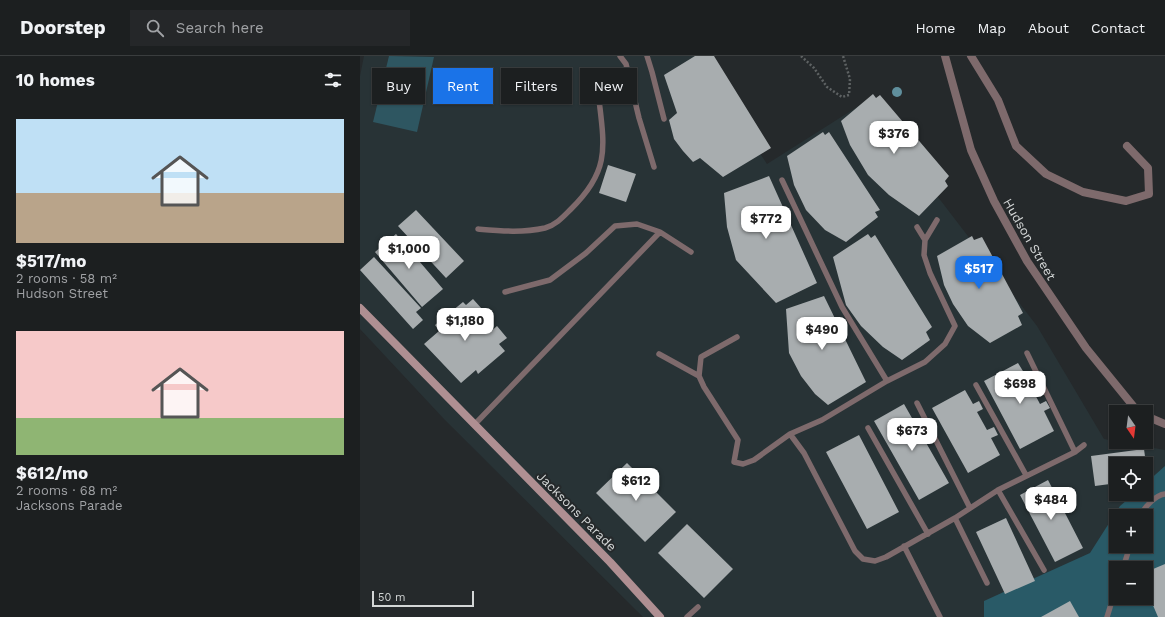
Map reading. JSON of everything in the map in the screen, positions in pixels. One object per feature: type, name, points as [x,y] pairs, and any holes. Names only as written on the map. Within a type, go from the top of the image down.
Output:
[{"type":"street","name":"Hudson Street","points":[[945,56],[971,150],[994,201],[1027,261],[1086,348],[1132,405]]},
{"type":"street","points":[[971,56],[998,100],[1016,146],[1046,174],[1083,192],[1126,201],[1149,194],[1148,168],[1127,146]]},
{"type":"street","name":"Jacksons Parade","points":[[360,308],[610,562],[660,617]]},
{"type":"street","points":[[1153,419],[1165,424]]},
{"type":"lane","points":[[620,56],[626,64],[639,118],[654,167]]},
{"type":"lane","points":[[647,56],[664,119]]},
{"type":"lane","points":[[478,229],[520,232],[534,230],[554,225],[566,214],[593,183],[603,156],[604,139],[600,104]]},
{"type":"lane","points":[[782,180],[842,307],[887,381]]},
{"type":"lane","points":[[737,337],[702,356],[699,376],[704,387],[738,440],[734,462],[743,464],[748,463],[790,434],[822,420],[887,381],[925,362],[945,344],[955,326],[930,273],[924,255],[925,240],[938,220]]},
{"type":"lane","points":[[505,292],[550,280],[586,253],[615,226],[637,224],[660,232],[691,252]]},
{"type":"lane","points":[[917,227],[925,240]]},
{"type":"lane","points":[[475,424],[660,232]]},
{"type":"lane","points":[[1027,353],[1075,452]]},
{"type":"lane","points":[[659,354],[699,376]]},
{"type":"lane","points":[[976,385],[1026,475]]},
{"type":"lane","points":[[917,403],[970,508]]},
{"type":"lane","points":[[868,428],[928,534]]},
{"type":"lane","points":[[790,434],[804,453],[855,551],[863,559],[875,561],[928,534],[998,490],[1075,452],[1084,445]]},
{"type":"lane","points":[[998,490],[1044,570]]},
{"type":"lane","points":[[1145,509],[1158,497],[1165,494]]},
{"type":"lane","points":[[955,518],[986,583]]},
{"type":"lane","points":[[904,546],[940,617]]},
{"type":"lane","points":[[1107,617],[1111,605]]},
{"type":"lane","points":[[688,617],[698,607]]},
{"type":"path","points":[[801,56],[814,68],[827,87],[842,97],[849,95],[850,79],[843,56]]},
{"type":"shaded area","points":[[364,56],[695,56],[767,164],[865,102],[1037,326],[1104,439],[1109,440],[1109,449],[1153,448],[1165,450],[1165,617],[643,617],[444,419],[360,329],[360,76]]},
{"type":"shaded area","points":[[389,56],[434,57],[425,97],[425,68],[386,68]]},
{"type":"shaded area","points":[[377,104],[423,104],[417,132],[373,122]]},
{"type":"shaded area","points":[[1165,466],[1165,617],[984,617],[984,601],[1090,553],[1109,523],[1109,553],[1153,553],[1153,509],[1118,509],[1126,501],[1153,501],[1153,477]]},
{"type":"building","points":[[695,56],[714,56],[771,148],[723,177],[700,158],[693,162],[674,139],[669,120],[677,113],[664,75]]},
{"type":"building","points":[[873,94],[876,98],[880,95],[949,176],[945,181],[948,186],[919,216],[889,195],[868,175],[850,145],[841,121]]},
{"type":"building","points":[[823,132],[825,135],[829,132],[880,210],[875,212],[878,217],[846,242],[825,230],[806,210],[794,185],[787,156]]},
{"type":"building","points":[[608,165],[636,174],[626,202],[599,193]]},
{"type":"building","points":[[769,176],[817,283],[776,303],[736,260],[727,227],[724,193]]},
{"type":"building","points":[[416,210],[464,261],[446,278],[398,226]]},
{"type":"building","points":[[396,234],[443,289],[422,307],[375,252]]},
{"type":"building","points":[[868,234],[871,238],[875,235],[932,327],[926,332],[930,340],[902,360],[883,347],[861,326],[846,305],[833,257]]},
{"type":"building","points":[[972,236],[974,240],[982,237],[1023,313],[1018,316],[1022,325],[990,343],[968,326],[953,304],[944,285],[937,256]]},
{"type":"building","points":[[374,257],[421,308],[416,312],[423,320],[413,329],[360,270]]},
{"type":"building","points":[[824,296],[866,382],[828,405],[815,394],[801,376],[789,353],[786,309]]},
{"type":"building","points":[[473,299],[482,309],[473,316],[488,334],[497,326],[507,338],[499,344],[505,351],[478,374],[476,370],[461,383],[424,344],[439,331],[435,325],[463,302],[466,305]]},
{"type":"building","points":[[1018,363],[1026,376],[1032,373],[1037,382],[1030,385],[1040,404],[1046,401],[1050,408],[1044,411],[1054,431],[1020,449],[984,381]]},
{"type":"building","points":[[965,390],[973,404],[979,401],[983,409],[977,412],[987,430],[994,427],[998,435],[991,438],[1000,455],[968,473],[932,408]]},
{"type":"building","points":[[904,404],[949,483],[919,500],[874,421]]},
{"type":"building","points":[[859,435],[899,512],[867,529],[826,452]]},
{"type":"building","points":[[1144,449],[1145,457],[1109,457],[1109,484],[1095,486],[1091,456]]},
{"type":"building","points":[[627,463],[676,512],[645,542],[596,493]]},
{"type":"building","points":[[1048,480],[1083,548],[1055,562],[1020,495]]},
{"type":"building","points":[[1006,518],[1035,581],[1005,594],[976,532]]},
{"type":"building","points":[[687,524],[733,569],[704,598],[658,553]]},
{"type":"building","points":[[1165,564],[1165,617],[1158,617],[1153,605],[1153,569]]},
{"type":"building","points":[[1070,601],[1079,617],[1041,617]]}]
